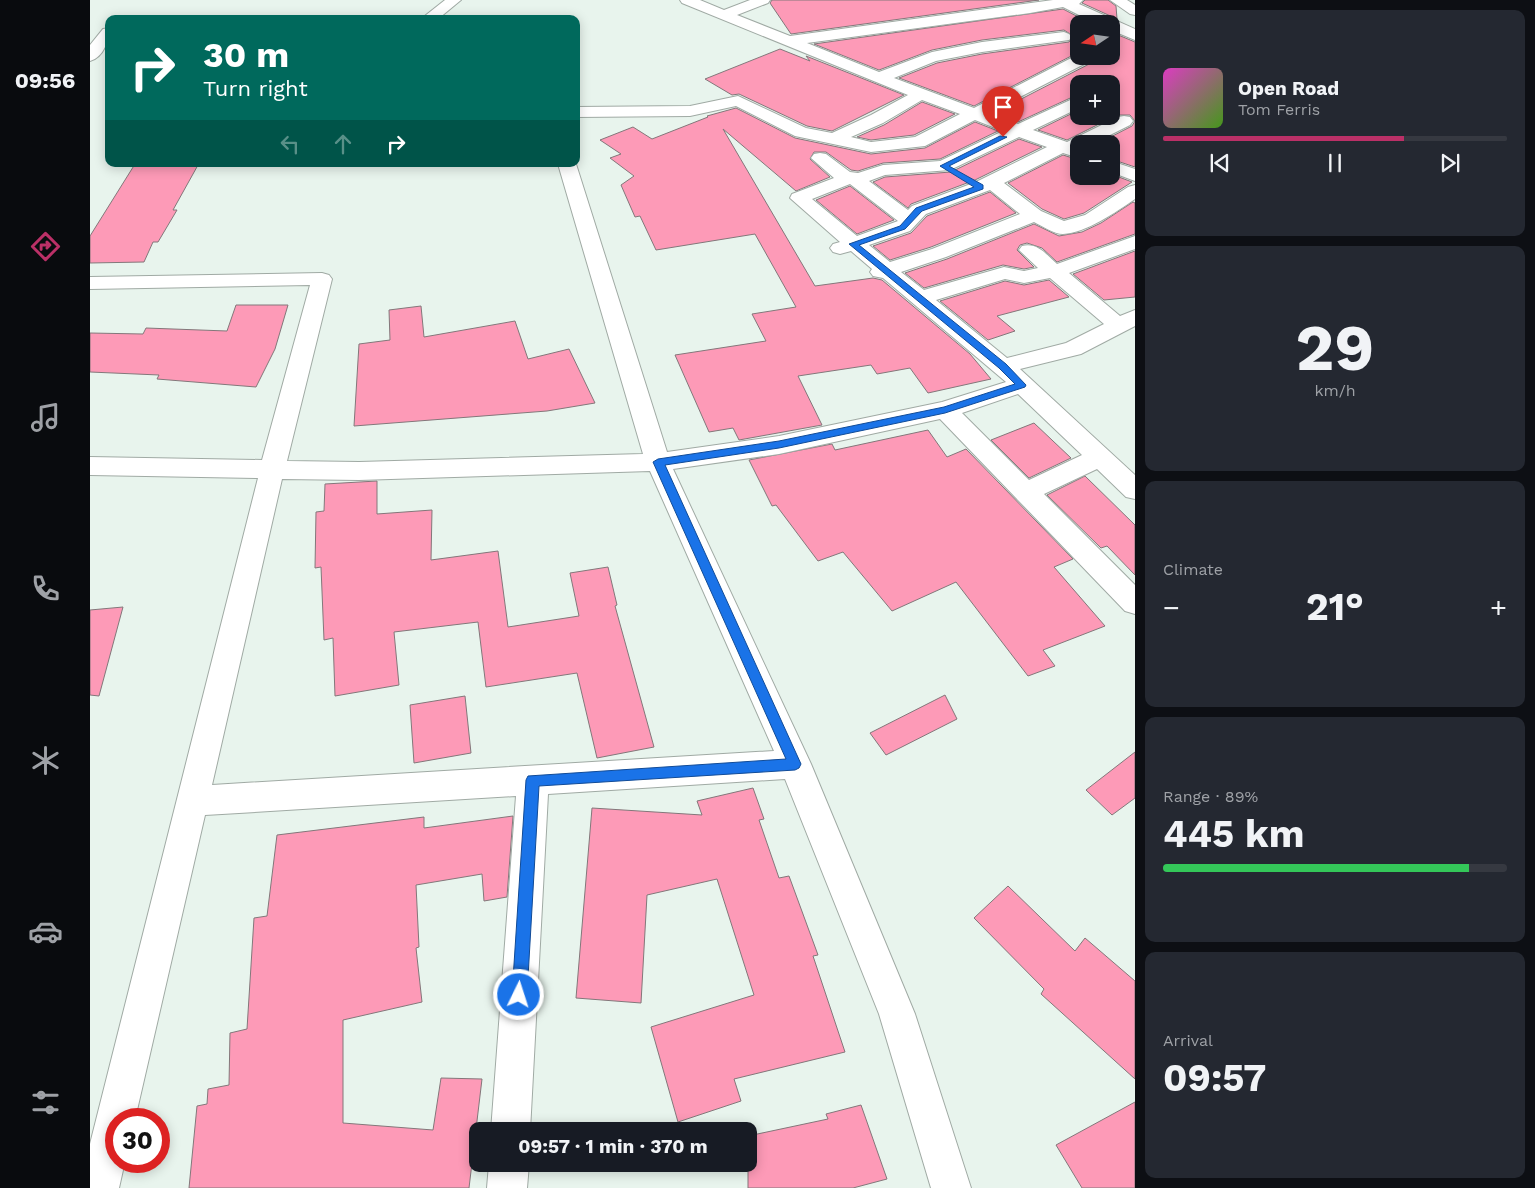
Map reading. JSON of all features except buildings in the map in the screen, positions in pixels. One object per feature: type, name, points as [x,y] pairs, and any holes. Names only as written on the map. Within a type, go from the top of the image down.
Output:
[{"type":"street","points":[[433,15],[454,0]]},
{"type":"street","points":[[687,0],[879,78],[1069,150]]},
{"type":"street","points":[[723,16],[763,0]]},
{"type":"street","points":[[1117,0],[1135,11]]},
{"type":"street","points":[[788,41],[1048,3],[1084,15]]},
{"type":"street","points":[[1048,3],[1047,23],[1070,40]]},
{"type":"street","points":[[1120,28],[1135,35]]},
{"type":"street","points":[[90,30],[105,32]]},
{"type":"street","points":[[1120,42],[1135,35]]},
{"type":"street","points":[[90,56],[105,36]]},
{"type":"street","points":[[879,78],[932,57],[982,47],[1064,37]]},
{"type":"street","points":[[580,112],[690,111],[738,100],[801,132],[871,147],[919,142],[1070,65]]},
{"type":"street","points":[[1037,82],[1070,97]]},
{"type":"street","points":[[834,139],[877,119],[921,94]]},
{"type":"street","points":[[1070,105],[944,166],[883,170],[798,198],[846,246],[920,298],[1003,366],[1135,490]]},
{"type":"street","points":[[846,246],[903,227],[919,210],[1069,150],[1124,121]]},
{"type":"street","points":[[911,143],[944,166],[986,184],[1034,215],[1063,228],[1092,220],[1135,191]]},
{"type":"street","points":[[820,158],[909,220]]},
{"type":"street","points":[[568,167],[658,462],[795,764],[897,1014],[951,1188]]},
{"type":"street","points":[[1120,169],[1135,175]]},
{"type":"street","points":[[883,272],[939,253],[1034,215]]},
{"type":"street","points":[[920,298],[1004,273],[1024,277],[1055,271],[1104,255],[1135,242]]},
{"type":"street","points":[[1003,366],[1073,349],[1127,322],[1055,271],[1029,250]]},
{"type":"street","points":[[90,283],[322,280],[272,470],[99,1188]]},
{"type":"street","points":[[90,466],[359,472],[658,462],[779,445],[945,410],[1022,385]]},
{"type":"street","points":[[945,410],[1135,603]]},
{"type":"street","points":[[1026,492],[1099,457]]},
{"type":"street","points":[[192,801],[795,764]]},
{"type":"street","points":[[512,1122],[533,780]]},
{"type":"street","points":[[507,1188],[508,1172]]},
{"type":"route","points":[[519,995],[533,780],[795,764],[658,462],[779,445],[945,410],[1022,385],[1003,366],[853,244],[903,227],[919,210],[980,187],[944,166],[1003,137]]}]
